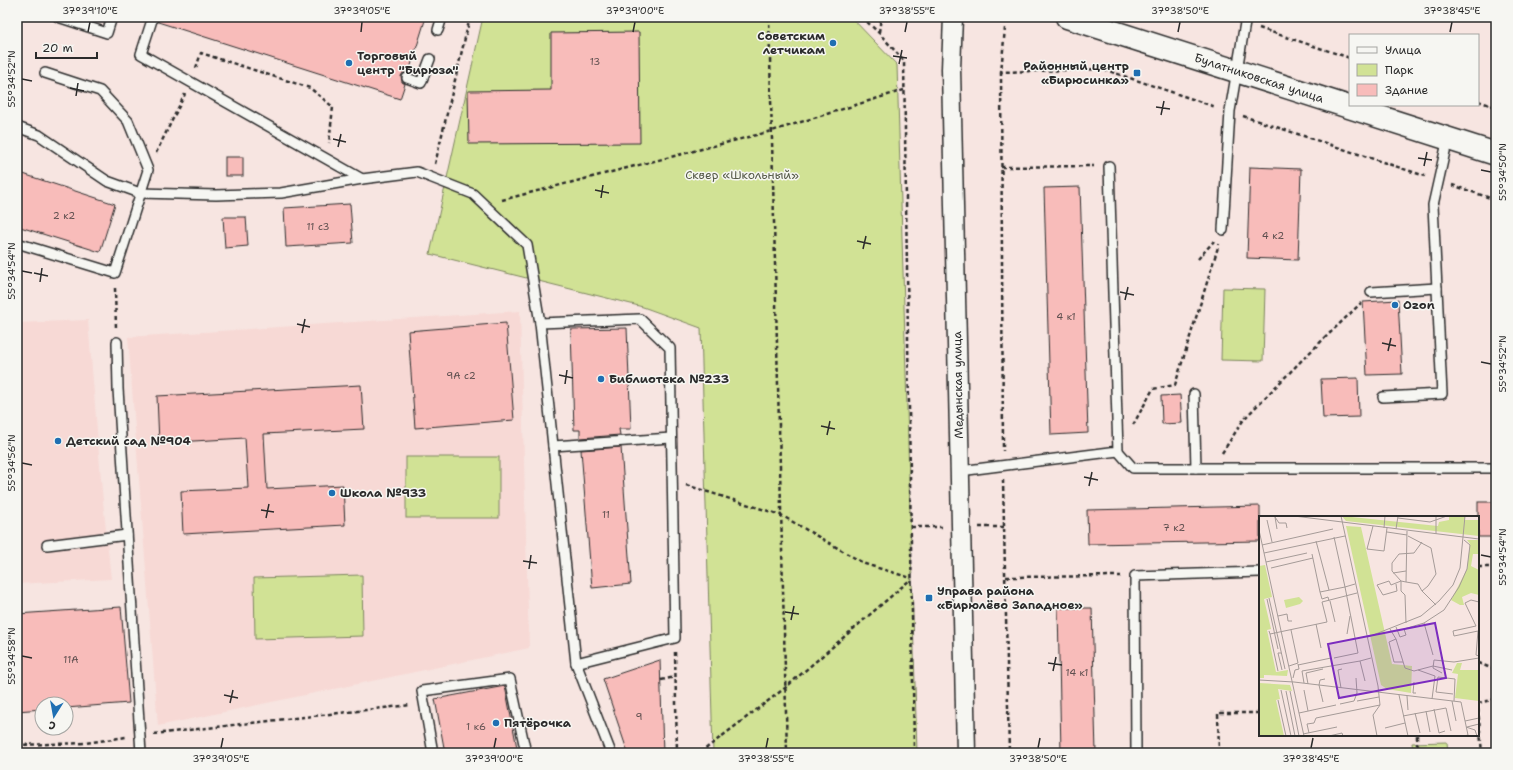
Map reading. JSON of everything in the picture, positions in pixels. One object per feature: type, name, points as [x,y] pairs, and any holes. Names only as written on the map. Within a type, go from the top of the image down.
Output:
[{"type":"street","name":"Медынская улица","points":[[953,17],[951,69],[966,753]]},
{"type":"street","name":"Булатниковская улица","points":[[1067,17],[1496,154]]},
{"type":"lane","points":[[58,17],[107,33],[112,17]]},
{"type":"lane","points":[[153,17],[141,54],[362,179]]},
{"type":"lane","points":[[438,30],[442,17]]},
{"type":"lane","points":[[1224,230],[1230,111],[1245,20]]},
{"type":"lane","points":[[407,78],[421,83],[430,59]]},
{"type":"lane","points":[[17,243],[115,273],[148,170],[128,121],[100,91],[45,73]]},
{"type":"lane","points":[[17,127],[39,135],[107,181],[140,193],[216,195],[281,193],[362,179],[417,172],[473,194],[528,246],[540,323],[576,663],[611,753]]},
{"type":"lane","points":[[1383,397],[1442,394],[1433,205],[1448,138]]},
{"type":"lane","points":[[1109,166],[1118,451],[1133,468],[1496,468]]},
{"type":"lane","points":[[1371,292],[1437,288]]},
{"type":"lane","points":[[540,323],[640,319],[670,348],[674,638],[576,663]]},
{"type":"lane","points":[[117,342],[118,389],[141,753]]},
{"type":"lane","points":[[1194,394],[1196,468]]},
{"type":"lane","points":[[553,446],[671,438]]},
{"type":"lane","points":[[960,471],[1118,451]]},
{"type":"lane","points":[[47,545],[127,535]]},
{"type":"lane","points":[[1136,753],[1134,576],[1259,572]]},
{"type":"lane","points":[[433,753],[422,691],[510,679],[526,753]]},
{"type":"path","points":[[432,178],[470,17]]},
{"type":"path","points":[[769,17],[787,753]]},
{"type":"path","points":[[862,17],[879,33],[904,61],[914,753]]},
{"type":"path","points":[[879,33],[881,17]]},
{"type":"path","points":[[1226,17],[1245,20],[1349,58]]},
{"type":"path","points":[[148,170],[190,82],[201,53],[310,88],[333,107],[327,160]]},
{"type":"path","points":[[1001,72],[1003,466],[1009,753]]},
{"type":"path","points":[[484,204],[772,131],[904,90]]},
{"type":"path","points":[[1479,101],[1496,107]]},
{"type":"path","points":[[1001,167],[1109,166]]},
{"type":"path","points":[[1198,258],[1224,230]]},
{"type":"path","points":[[1118,451],[1153,389],[1175,385],[1224,230]]},
{"type":"path","points":[[115,273],[117,342]]},
{"type":"path","points":[[1212,468],[1244,419],[1371,292]]},
{"type":"path","points":[[672,481],[781,515],[865,564],[911,578]]},
{"type":"path","points":[[1479,567],[1496,567]]},
{"type":"path","points":[[1006,577],[1134,576]]},
{"type":"path","points":[[700,753],[785,688],[911,578]]},
{"type":"path","points":[[674,638],[677,753]]},
{"type":"path","points":[[1479,663],[1496,670]]},
{"type":"path","points":[[661,680],[675,677]]},
{"type":"path","points":[[1479,703],[1496,699]]},
{"type":"path","points":[[17,745],[86,743],[140,735],[424,704]]},
{"type":"path","points":[[1220,753],[1218,713],[1259,713]]},
{"type":"path","points":[[1479,720],[1482,753]]},
{"type":"path","points":[[1417,736],[1417,743],[1422,753]]},
{"type":"shaded area","name":"Школа №933","points":[[520,311],[529,648],[158,726],[128,337]]},
{"type":"shaded area","name":"Детский сад №904","points":[[88,320],[111,579],[17,584],[17,323]]},
{"type":"green space","name":"Сквер «Школьный»","points":[[483,17],[851,17],[897,65],[917,753],[713,753],[701,328],[643,307],[430,254]]},
{"type":"green space","points":[[1223,288],[1265,289],[1263,361],[1221,360]]},
{"type":"green space","points":[[406,457],[499,457],[499,518],[406,518]]},
{"type":"green space","points":[[362,575],[363,636],[255,639],[254,578]]},
{"type":"green space","points":[[1447,742],[1448,753],[1413,753],[1412,743]]},
{"type":"building","name":"Торговый центр \"Бирюза\"","points":[[159,17],[426,17],[409,72],[403,73],[401,76],[402,82],[405,84],[400,99],[158,22]]},
{"type":"building","points":[[639,32],[640,143],[469,144],[468,91],[551,90],[551,33]]},
{"type":"building","points":[[225,157],[243,157],[243,176],[225,176]]},
{"type":"building","points":[[1250,167],[1301,169],[1298,260],[1247,258]]},
{"type":"building","points":[[17,172],[115,204],[100,252],[17,226]]},
{"type":"building","points":[[1080,187],[1088,433],[1051,435],[1044,188]]},
{"type":"building","points":[[350,204],[353,243],[286,247],[284,208]]},
{"type":"building","points":[[223,217],[246,217],[248,246],[225,248]]},
{"type":"building","points":[[1398,300],[1402,374],[1367,375],[1363,302]]},
{"type":"building","points":[[506,323],[514,420],[415,428],[408,331]]},
{"type":"building","name":"Библиотека №233","points":[[627,328],[631,429],[619,429],[620,435],[580,438],[580,430],[574,430],[571,329]]},
{"type":"building","points":[[1358,378],[1359,417],[1323,418],[1321,379]]},
{"type":"building","points":[[361,385],[364,429],[264,434],[267,489],[343,485],[345,525],[183,534],[181,491],[248,488],[245,438],[159,443],[157,396]]},
{"type":"building","points":[[1180,395],[1182,423],[1162,424],[1161,396]]},
{"type":"building","points":[[621,447],[631,584],[592,588],[581,450]]},
{"type":"building","points":[[1478,502],[1496,502],[1496,537],[1479,537]]},
{"type":"building","points":[[1260,506],[1259,541],[1088,544],[1087,510]]},
{"type":"building","points":[[121,607],[129,703],[74,707],[74,696],[34,696],[34,710],[17,711],[17,614]]},
{"type":"building","points":[[1058,608],[1092,608],[1096,753],[1061,753]]},
{"type":"building","points":[[660,660],[663,753],[628,753],[603,679]]},
{"type":"building","points":[[505,686],[518,753],[445,753],[435,699]]},
{"type":"place","name":"Cоветским летчикам","points":[[833,43]]},
{"type":"place","name":"Торговый центр \"Бирюза\"","points":[[349,63]]},
{"type":"place","name":"Районный центр «Бирюсинка»","points":[[1137,73]]},
{"type":"place","name":"Ozon","points":[[1395,305]]},
{"type":"place","name":"Библиотека №233","points":[[601,379]]},
{"type":"place","name":"Детский сад №904","points":[[58,441]]},
{"type":"place","name":"Школа №933","points":[[332,493]]},
{"type":"place","name":"Управа района «Бирюлёво Западное»","points":[[929,598]]},
{"type":"place","name":"Пятёрочка","points":[[496,723]]}]
